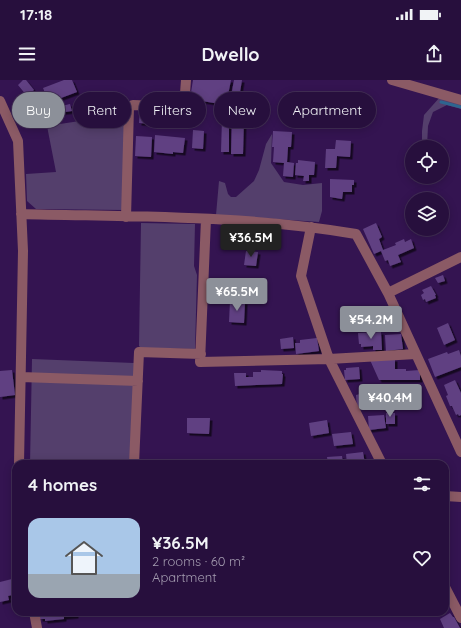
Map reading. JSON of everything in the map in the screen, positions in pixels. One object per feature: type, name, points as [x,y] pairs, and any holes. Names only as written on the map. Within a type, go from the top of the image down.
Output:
[{"type":"street","points":[[126,217],[129,107],[133,105],[184,107],[186,80]]},
{"type":"street","points":[[392,80],[461,100]]},
{"type":"street","points":[[0,101],[18,141],[23,251],[19,460]]},
{"type":"street","points":[[21,214],[206,219],[311,227],[356,234],[388,293],[461,452]]},
{"type":"street","points":[[200,358],[206,219]]},
{"type":"street","points":[[311,227],[301,276],[329,359],[380,460]]},
{"type":"street","points":[[388,293],[461,257]]},
{"type":"street","points":[[132,460],[139,352],[200,358],[329,359],[416,354]]},
{"type":"street","points":[[21,377],[138,381]]},
{"type":"street","points":[[449,496],[461,497]]},
{"type":"street","points":[[449,595],[461,618]]},
{"type":"street","points":[[35,616],[37,628]]},
{"type":"shaded area","points":[[440,97],[461,103],[461,109],[447,105],[433,112],[428,126],[427,140],[422,140],[424,115]]},
{"type":"shaded area","points":[[73,122],[73,128],[125,128],[123,210],[36,209],[27,201],[26,174],[56,172],[47,128],[65,128],[65,123]]},
{"type":"shaded area","points":[[272,134],[271,163],[284,182],[303,185],[322,183],[322,211],[319,222],[216,215],[219,181],[225,183],[228,194],[231,197],[236,197],[254,181],[259,170],[266,144]]},
{"type":"shaded area","points":[[141,223],[195,224],[194,266],[197,275],[195,349],[141,348],[139,346]]},
{"type":"shaded area","points":[[32,359],[134,363],[131,459],[30,460]]},
{"type":"building","points":[[23,80],[26,80],[34,90],[32,92],[24,92],[18,85]]},
{"type":"building","points":[[64,80],[72,80],[77,92],[73,92],[73,94],[65,96],[65,92],[45,92],[43,88]]},
{"type":"building","points":[[193,80],[231,80],[229,92],[214,92],[214,103],[206,102],[206,92],[191,92]]},
{"type":"building","points":[[234,80],[242,80],[240,92],[232,92]]},
{"type":"building","points":[[70,104],[72,111],[65,112],[65,105]]},
{"type":"building","points":[[222,128],[229,128],[229,152],[221,152]]},
{"type":"building","points":[[232,128],[244,128],[243,154],[231,154]]},
{"type":"building","points":[[193,130],[204,131],[203,149],[192,148]]},
{"type":"building","points":[[273,131],[292,132],[291,147],[288,147],[287,162],[294,163],[293,177],[283,176],[284,163],[273,162]]},
{"type":"building","points":[[155,135],[185,138],[183,153],[173,152],[173,154],[154,152]]},
{"type":"building","points":[[136,136],[152,137],[151,157],[135,156]]},
{"type":"building","points":[[336,140],[351,141],[350,157],[337,156],[336,168],[325,168],[326,149],[335,149]]},
{"type":"building","points":[[298,160],[315,162],[314,175],[309,175],[309,181],[303,181],[304,176],[295,175],[296,163],[298,163]]},
{"type":"building","points":[[330,179],[354,180],[352,192],[343,192],[342,199],[330,197]]},
{"type":"building","points":[[376,223],[382,237],[379,239],[383,250],[396,245],[395,243],[404,239],[405,242],[411,239],[414,248],[398,255],[401,262],[390,266],[388,260],[385,261],[381,251],[374,254],[363,229]]},
{"type":"building","points":[[246,251],[258,252],[256,266],[244,265]]},
{"type":"building","points":[[443,275],[445,281],[438,283],[435,278]]},
{"type":"building","points":[[431,286],[436,298],[426,302],[425,299],[423,300],[421,295],[424,293],[422,290]]},
{"type":"building","points":[[230,301],[245,302],[244,323],[229,322]]},
{"type":"building","points":[[448,323],[455,340],[444,345],[437,328]]},
{"type":"building","points":[[381,332],[382,350],[373,350],[373,346],[361,347],[361,344],[359,344],[358,333]]},
{"type":"building","points":[[401,334],[403,349],[386,351],[385,335]]},
{"type":"building","points":[[293,337],[294,348],[281,349],[280,339]]},
{"type":"building","points":[[317,338],[319,351],[296,354],[295,343],[300,343],[300,340]]},
{"type":"building","points":[[459,350],[461,356],[461,367],[435,377],[428,359],[447,352],[448,354]]},
{"type":"building","points":[[395,359],[395,369],[406,369],[406,371],[420,370],[420,380],[379,380],[370,360]]},
{"type":"building","points":[[359,367],[360,379],[345,380],[344,370],[346,370],[346,368]]},
{"type":"building","points":[[12,370],[15,395],[0,397],[0,371]]},
{"type":"building","points":[[261,370],[282,371],[282,384],[235,386],[234,373],[246,373],[246,377],[253,377],[253,372],[261,372]]},
{"type":"building","points":[[455,380],[461,393],[461,415],[459,416],[458,414],[456,415],[452,406],[450,406],[444,385]]},
{"type":"building","points":[[375,390],[376,406],[357,407],[356,395],[360,394],[360,391]]},
{"type":"building","points":[[386,413],[395,413],[395,424],[386,424]]},
{"type":"building","points":[[384,415],[386,428],[369,430],[368,416]]},
{"type":"building","points":[[187,418],[210,418],[209,434],[187,433]]},
{"type":"building","points":[[327,420],[329,433],[311,436],[309,423]]},
{"type":"building","points":[[351,432],[353,444],[334,446],[332,434]]},
{"type":"building","points":[[363,452],[364,460],[347,460],[346,454]]},
{"type":"building","points":[[342,456],[342,460],[327,460],[327,457]]},
{"type":"building","points":[[12,579],[12,595],[8,596],[9,600],[0,602],[0,582]]},
{"type":"building","points":[[449,614],[454,617],[460,628],[444,628],[440,619],[445,616],[449,616]]},
{"type":"building","points":[[40,616],[76,616],[45,621],[45,619],[40,619]]},
{"type":"waterway","points":[[441,102],[461,107]]}]
